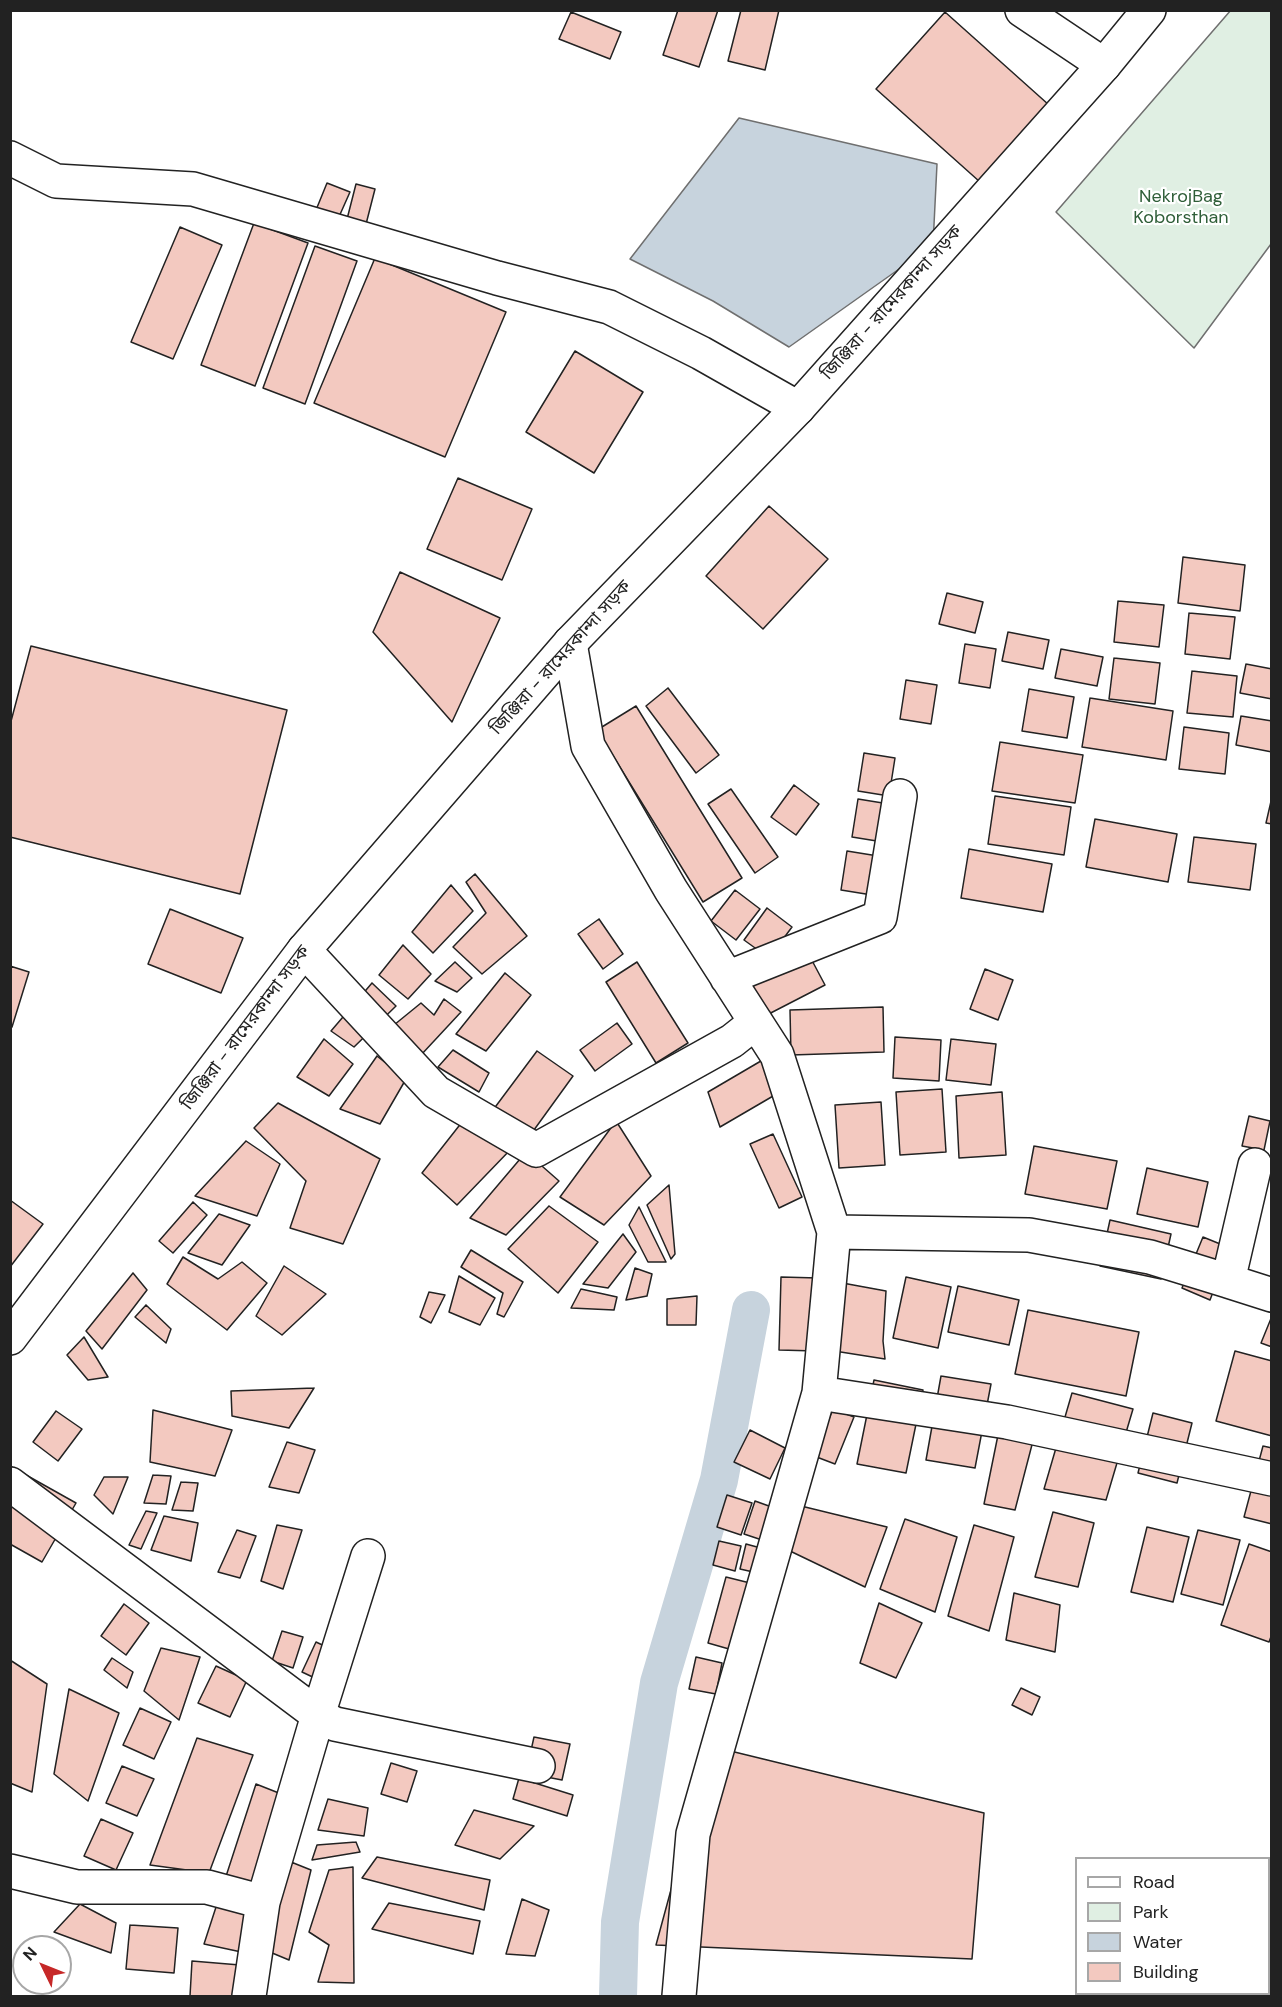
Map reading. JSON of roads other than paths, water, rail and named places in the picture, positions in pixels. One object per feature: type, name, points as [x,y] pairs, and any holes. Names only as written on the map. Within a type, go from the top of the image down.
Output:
[{"type":"street","points":[[1022,10],[1104,65]]},
{"type":"street","name":"জিঞ্জিরা - রামেরকান্দা সড়ক","points":[[10,1338],[304,950],[570,643],[798,408],[1104,65],[1149,10]]},
{"type":"street","points":[[10,158],[56,181],[193,189],[497,278],[609,307],[701,353],[798,408]]},
{"type":"street","points":[[570,643],[588,746],[671,890],[777,1055],[834,1232],[819,1393],[693,1834],[679,1996]]},
{"type":"street","points":[[727,978],[880,917],[900,796]]},
{"type":"street","points":[[304,950],[436,1092],[536,1150],[732,1041],[756,1022]]},
{"type":"street","points":[[1228,1281],[1255,1165]]},
{"type":"street","points":[[834,1232],[1029,1235],[1150,1257],[1272,1295]]},
{"type":"street","points":[[819,1393],[1008,1422],[1272,1479]]},
{"type":"street","points":[[10,1484],[318,1715],[335,1724],[538,1766]]},
{"type":"street","points":[[249,1996],[263,1902],[368,1556]]},
{"type":"street","points":[[10,1871],[77,1887],[207,1887],[263,1902]]},
{"type":"water","points":[[739,118],[937,164],[933,245],[789,347],[713,301],[630,259]]},
{"type":"waterway","points":[[618,1996],[620,1922],[659,1683],[719,1480],[751,1310]]},
{"type":"park label","name":"NekrojBag Koborsthan","points":[[1181,207]]}]
